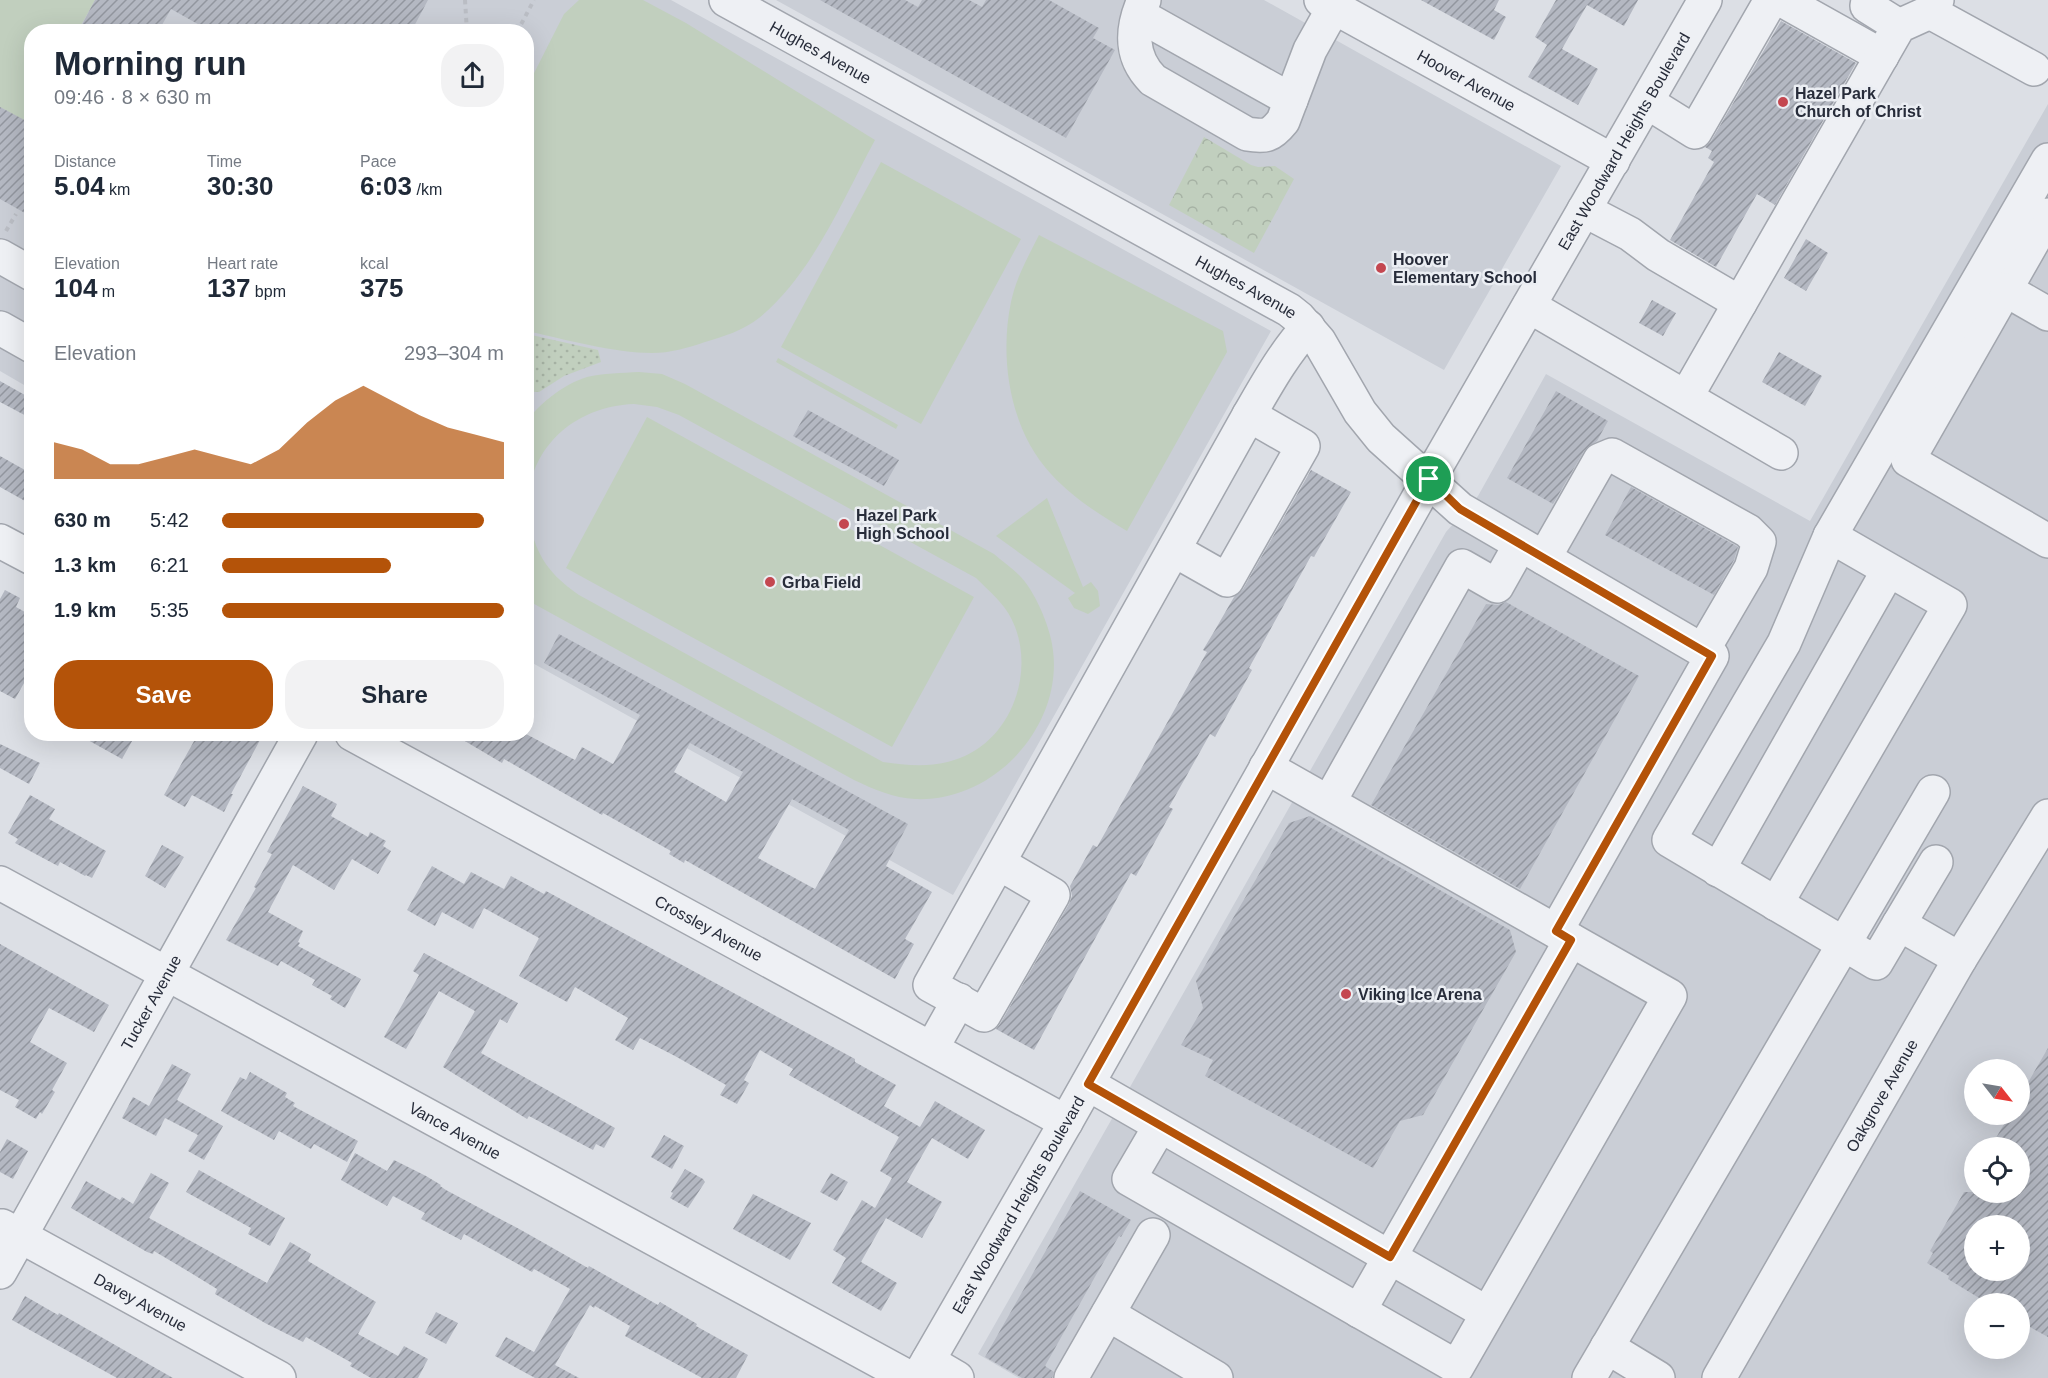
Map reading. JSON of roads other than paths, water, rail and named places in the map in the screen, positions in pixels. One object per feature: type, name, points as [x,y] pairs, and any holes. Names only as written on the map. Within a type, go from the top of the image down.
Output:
[{"type":"street","name":"Hughes Avenue","points":[[726,0],[1289,310],[1308,327],[1319,341],[1360,412],[1381,438],[1460,509],[1703,650]]},
{"type":"street","name":"East Woodward Heights Boulevard","points":[[919,1372],[1088,1084],[1429,479],[1705,0]]},
{"type":"street","points":[[1647,102],[1695,132],[1771,0]]},
{"type":"street","points":[[1782,0],[1882,56]]},
{"type":"street","points":[[1868,0],[1867,6],[1899,26]]},
{"type":"street","points":[[1291,100],[1141,8],[1136,27],[1135,50],[1142,69],[1152,80],[1247,134],[1263,137],[1275,131],[1283,121],[1291,100],[1310,50],[1327,4]]},
{"type":"street","name":"Hoover Avenue","points":[[1327,4],[1613,161]]},
{"type":"street","points":[[1686,397],[1899,26],[1934,6],[2034,69]]},
{"type":"street","points":[[1936,862],[1876,963],[1669,840],[1784,643],[1830,536],[2048,160]]},
{"type":"street","points":[[1584,210],[1625,231],[1658,255],[1740,303]]},
{"type":"street","points":[[2048,215],[1908,459],[2048,541]]},
{"type":"street","points":[[2,245],[24,266]]},
{"type":"street","points":[[2006,290],[2048,314]]},
{"type":"street","points":[[1529,306],[1781,453]]},
{"type":"street","points":[[999,863],[1053,895],[984,1015],[930,985],[1250,415],[1281,362],[1308,327]]},
{"type":"street","points":[[0,328],[24,342]]},
{"type":"street","points":[[1174,550],[1227,580],[1304,446],[1250,415]]},
{"type":"street","points":[[1329,802],[1462,566],[1497,586],[1532,552],[1600,460],[1612,455],[1748,531],[1759,542],[1750,568],[1703,650],[1712,656],[1564,935],[1359,1311]]},
{"type":"street","points":[[1776,904],[1950,605],[1830,536]]},
{"type":"street","points":[[0,541],[24,554]]},
{"type":"street","points":[[1718,870],[1888,571]]},
{"type":"street","name":"Tucker Avenue","points":[[0,1272],[10,1231],[168,974],[297,741]]},
{"type":"street","name":"Crossley Avenue","points":[[365,741],[1066,1122]]},
{"type":"street","points":[[1160,1126],[1129,1179],[1457,1367],[1670,996],[1266,767]]},
{"type":"street","points":[[1589,1378],[1933,792]]},
{"type":"street","name":"Oakgrove Avenue","points":[[1719,1378],[1960,959],[2048,816]]},
{"type":"street","name":"Vance Avenue","points":[[0,883],[919,1372],[957,1378]]},
{"type":"street","points":[[1899,924],[1960,959]]},
{"type":"street","points":[[932,1048],[959,1000]]},
{"type":"street","points":[[1088,1084],[1487,1313]]},
{"type":"street","name":"Davey Avenue","points":[[10,1231],[279,1378]]},
{"type":"street","points":[[1071,1378],[1153,1235]]},
{"type":"street","points":[[1108,1314],[1216,1378]]},
{"type":"street","points":[[1607,1347],[1658,1378]]},
{"type":"place","name":"Hazel Park Church of Christ","points":[[1783,102]]},
{"type":"place","name":"Hoover Elementary School","points":[[1381,268]]},
{"type":"place","name":"Hazel Park High School","points":[[844,524]]},
{"type":"place","name":"Grba Field","points":[[770,582]]},
{"type":"place","name":"Viking Ice Arena","points":[[1346,994]]}]
